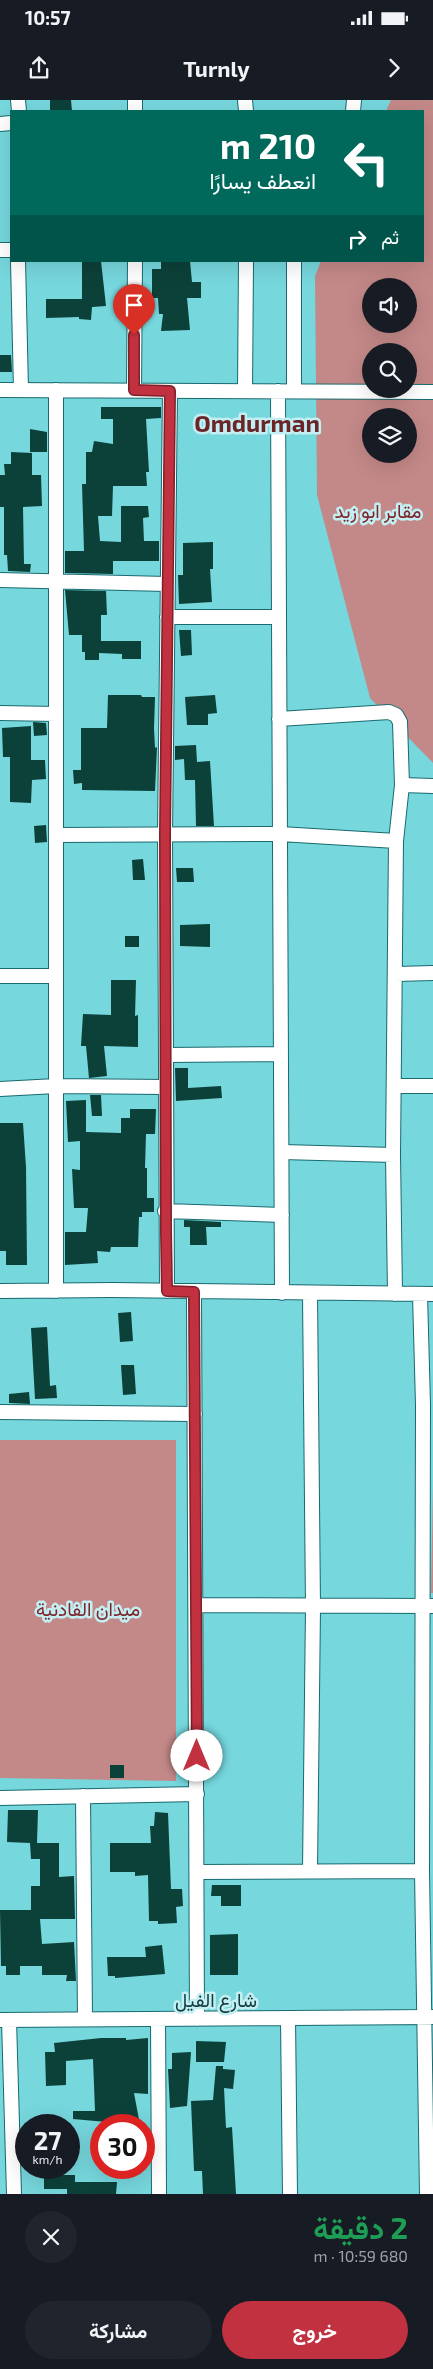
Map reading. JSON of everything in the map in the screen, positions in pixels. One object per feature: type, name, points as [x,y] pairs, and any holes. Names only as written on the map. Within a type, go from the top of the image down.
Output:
[{"type":"street","points":[[18,262],[21,390]]},
{"type":"street","points":[[134,390],[135,262]]},
{"type":"street","points":[[245,391],[246,262]]},
{"type":"street","points":[[294,262],[294,392]]},
{"type":"street","points":[[0,390],[433,392]]},
{"type":"street","points":[[56,390],[56,1291]]},
{"type":"street","points":[[167,1291],[165,1211],[165,834],[170,391]]},
{"type":"street","points":[[278,391],[282,1293]]},
{"type":"street","points":[[0,580],[167,584]]},
{"type":"street","points":[[168,616],[279,617]]},
{"type":"street","points":[[280,719],[389,712],[396,716],[400,722],[402,785],[396,841],[393,1155],[395,1294]]},
{"type":"street","points":[[0,714],[56,714]]},
{"type":"street","points":[[402,785],[433,786]]},
{"type":"street","points":[[56,835],[280,834],[396,841]]},
{"type":"street","points":[[396,974],[433,973]]},
{"type":"street","points":[[0,976],[56,976]]},
{"type":"street","points":[[166,1055],[281,1054]]},
{"type":"street","points":[[0,1089],[56,1086],[166,1087]]},
{"type":"street","points":[[395,1086],[433,1086]]},
{"type":"street","points":[[282,1152],[393,1155]]},
{"type":"street","points":[[165,1211],[282,1215]]},
{"type":"street","points":[[0,1291],[426,1294],[428,1405],[427,1606],[422,1871],[428,2017],[427,2194]]},
{"type":"street","points":[[194,1292],[198,1872],[197,2019]]},
{"type":"street","points":[[310,1293],[313,1607],[310,1871]]},
{"type":"street","points":[[0,1412],[195,1414]]},
{"type":"street","points":[[196,1605],[427,1606]]},
{"type":"street","points":[[0,1798],[197,1794]]},
{"type":"street","points":[[83,1796],[85,2019]]},
{"type":"street","points":[[198,1872],[422,1871]]},
{"type":"street","name":"شارع الفيل","points":[[5,2020],[428,2017]]},
{"type":"street","points":[[288,2018],[290,2194]]},
{"type":"street","points":[[158,2019],[159,2194]]},
{"type":"street","points":[[5,2020],[14,2194]]},
{"type":"green space","name":"مقابر ابو زيد","points":[[391,100],[433,100],[433,763],[370,698],[317,495],[315,276],[321,262],[424,262],[424,110],[386,110]]},
{"type":"green space","name":"ميدان الفادنية","points":[[0,1440],[176,1440],[176,1781],[0,1778]]},
{"type":"green space","points":[[433,1487],[433,1593],[431,1593]]},
{"type":"building","points":[[50,100],[71,100],[72,110],[50,110]]},
{"type":"building","points":[[82,262],[101,262],[106,306],[92,307],[91,320],[79,319],[79,317],[46,318],[46,299],[82,299]]},
{"type":"building","points":[[161,262],[190,262],[192,282],[201,282],[201,298],[187,298],[190,330],[161,331],[163,314],[159,314],[158,298],[152,298],[152,269],[161,269]]},
{"type":"building","points":[[0,355],[11,355],[12,372],[0,372]]},
{"type":"building","points":[[101,407],[161,407],[161,418],[146,419],[149,472],[146,472],[147,486],[113,486],[112,516],[98,516],[100,541],[121,542],[121,506],[148,506],[149,517],[143,518],[144,541],[159,541],[159,561],[113,561],[113,574],[65,573],[65,551],[84,551],[82,484],[86,484],[86,452],[92,452],[94,441],[113,444],[113,419],[101,419]]},
{"type":"building","points":[[30,429],[47,432],[47,452],[30,452]]},
{"type":"building","points":[[11,452],[32,453],[32,475],[41,475],[42,506],[23,507],[24,564],[31,564],[30,572],[8,571],[7,555],[4,555],[4,507],[0,507],[0,475],[5,475],[4,464],[11,464]]},
{"type":"building","points":[[213,542],[213,569],[210,569],[212,602],[179,604],[178,575],[183,575],[183,543]]},
{"type":"building","points":[[65,590],[106,591],[107,615],[101,615],[101,641],[141,641],[141,659],[122,659],[122,654],[99,653],[99,660],[85,660],[85,652],[82,652],[82,635],[69,635]]},
{"type":"building","points":[[179,630],[191,630],[192,655],[181,656]]},
{"type":"building","points":[[108,695],[155,697],[154,728],[155,748],[157,747],[155,791],[82,790],[82,783],[74,784],[73,770],[81,770],[81,728],[107,728]]},
{"type":"building","points":[[215,695],[217,713],[208,714],[208,725],[187,725],[185,697]]},
{"type":"building","points":[[33,722],[46,723],[47,735],[34,736]]},
{"type":"building","points":[[31,726],[31,760],[45,760],[46,779],[32,780],[31,803],[10,802],[10,757],[3,757],[2,728]]},
{"type":"building","points":[[196,745],[197,762],[210,761],[214,826],[196,826],[195,780],[185,780],[184,759],[175,760],[175,746]]},
{"type":"building","points":[[46,825],[47,842],[35,843],[34,826]]},
{"type":"building","points":[[143,859],[145,880],[133,880],[132,860]]},
{"type":"building","points":[[176,868],[193,868],[194,882],[177,882]]},
{"type":"building","points":[[210,924],[210,947],[180,946],[180,925]]},
{"type":"building","points":[[125,936],[139,936],[139,947],[125,947]]},
{"type":"building","points":[[111,980],[136,980],[135,1016],[138,1015],[138,1047],[104,1046],[107,1076],[89,1078],[86,1046],[81,1046],[83,1014],[111,1015]]},
{"type":"building","points":[[175,1068],[188,1068],[188,1088],[221,1086],[222,1098],[176,1101]]},
{"type":"building","points":[[90,1095],[101,1095],[102,1116],[92,1116]]},
{"type":"building","points":[[86,1100],[86,1132],[121,1133],[121,1118],[130,1118],[130,1109],[156,1109],[155,1134],[146,1134],[145,1168],[147,1168],[147,1198],[154,1198],[154,1212],[142,1212],[142,1217],[139,1217],[138,1247],[111,1247],[110,1252],[97,1251],[98,1263],[65,1265],[65,1232],[86,1232],[88,1208],[74,1208],[72,1169],[80,1170],[80,1141],[68,1142],[66,1101]]},
{"type":"building","points":[[0,1123],[23,1123],[26,1167],[27,1265],[6,1265],[6,1251],[0,1251]]},
{"type":"building","points":[[184,1220],[221,1222],[221,1227],[206,1227],[207,1245],[190,1245],[190,1227],[184,1227]]},
{"type":"building","points":[[131,1312],[133,1341],[120,1342],[118,1313]]},
{"type":"building","points":[[47,1327],[50,1386],[56,1385],[57,1398],[35,1399],[31,1328]]},
{"type":"building","points":[[121,1365],[134,1365],[136,1394],[123,1395]]},
{"type":"building","points":[[29,1392],[30,1404],[9,1403],[9,1394]]},
{"type":"building","points":[[110,1765],[124,1765],[124,1778],[110,1778]]},
{"type":"building","points":[[8,1810],[38,1810],[37,1843],[59,1843],[59,1877],[74,1876],[75,1919],[40,1919],[42,1944],[74,1942],[76,1981],[66,1981],[67,1975],[42,1975],[42,1966],[20,1966],[20,1975],[6,1975],[6,1966],[1,1966],[0,1910],[31,1910],[31,1886],[40,1886],[40,1859],[31,1859],[30,1843],[7,1842]]},
{"type":"building","points":[[155,1812],[168,1813],[171,1889],[182,1889],[183,1906],[176,1907],[177,1923],[158,1924],[158,1921],[149,1921],[148,1875],[135,1876],[135,1872],[110,1872],[110,1843],[151,1843],[150,1826],[154,1826]]},
{"type":"building","points":[[212,1885],[241,1885],[241,1906],[221,1906],[221,1896],[211,1896]]},
{"type":"building","points":[[238,1934],[238,1975],[210,1975],[210,1935]]},
{"type":"building","points":[[162,1945],[165,1974],[115,1978],[115,1976],[108,1976],[107,1957],[146,1957],[145,1947]]},
{"type":"building","points":[[101,2038],[126,2038],[126,2040],[148,2038],[148,2094],[134,2093],[138,2114],[90,2114],[90,2121],[80,2120],[80,2114],[73,2114],[73,2111],[95,2111],[93,2059],[66,2061],[66,2085],[46,2086],[45,2052],[55,2052],[54,2043]]},
{"type":"building","points":[[196,2041],[226,2042],[224,2062],[196,2062]]},
{"type":"building","points":[[191,2052],[187,2106],[170,2108],[168,2069],[172,2069],[172,2053]]},
{"type":"building","points":[[216,2066],[235,2070],[233,2089],[224,2088],[226,2128],[232,2127],[236,2194],[203,2194],[202,2171],[194,2171],[191,2101],[213,2100]]},
{"type":"building","points":[[44,2179],[75,2179],[75,2182],[117,2182],[116,2194],[67,2194],[67,2189],[44,2189]]},
{"type":"district","name":"Omdurman","points":[[257,424]]},
{"type":"route","points":[[134,335],[134,390],[170,391],[165,834],[165,1211],[167,1291],[194,1292],[197,1756]]}]
